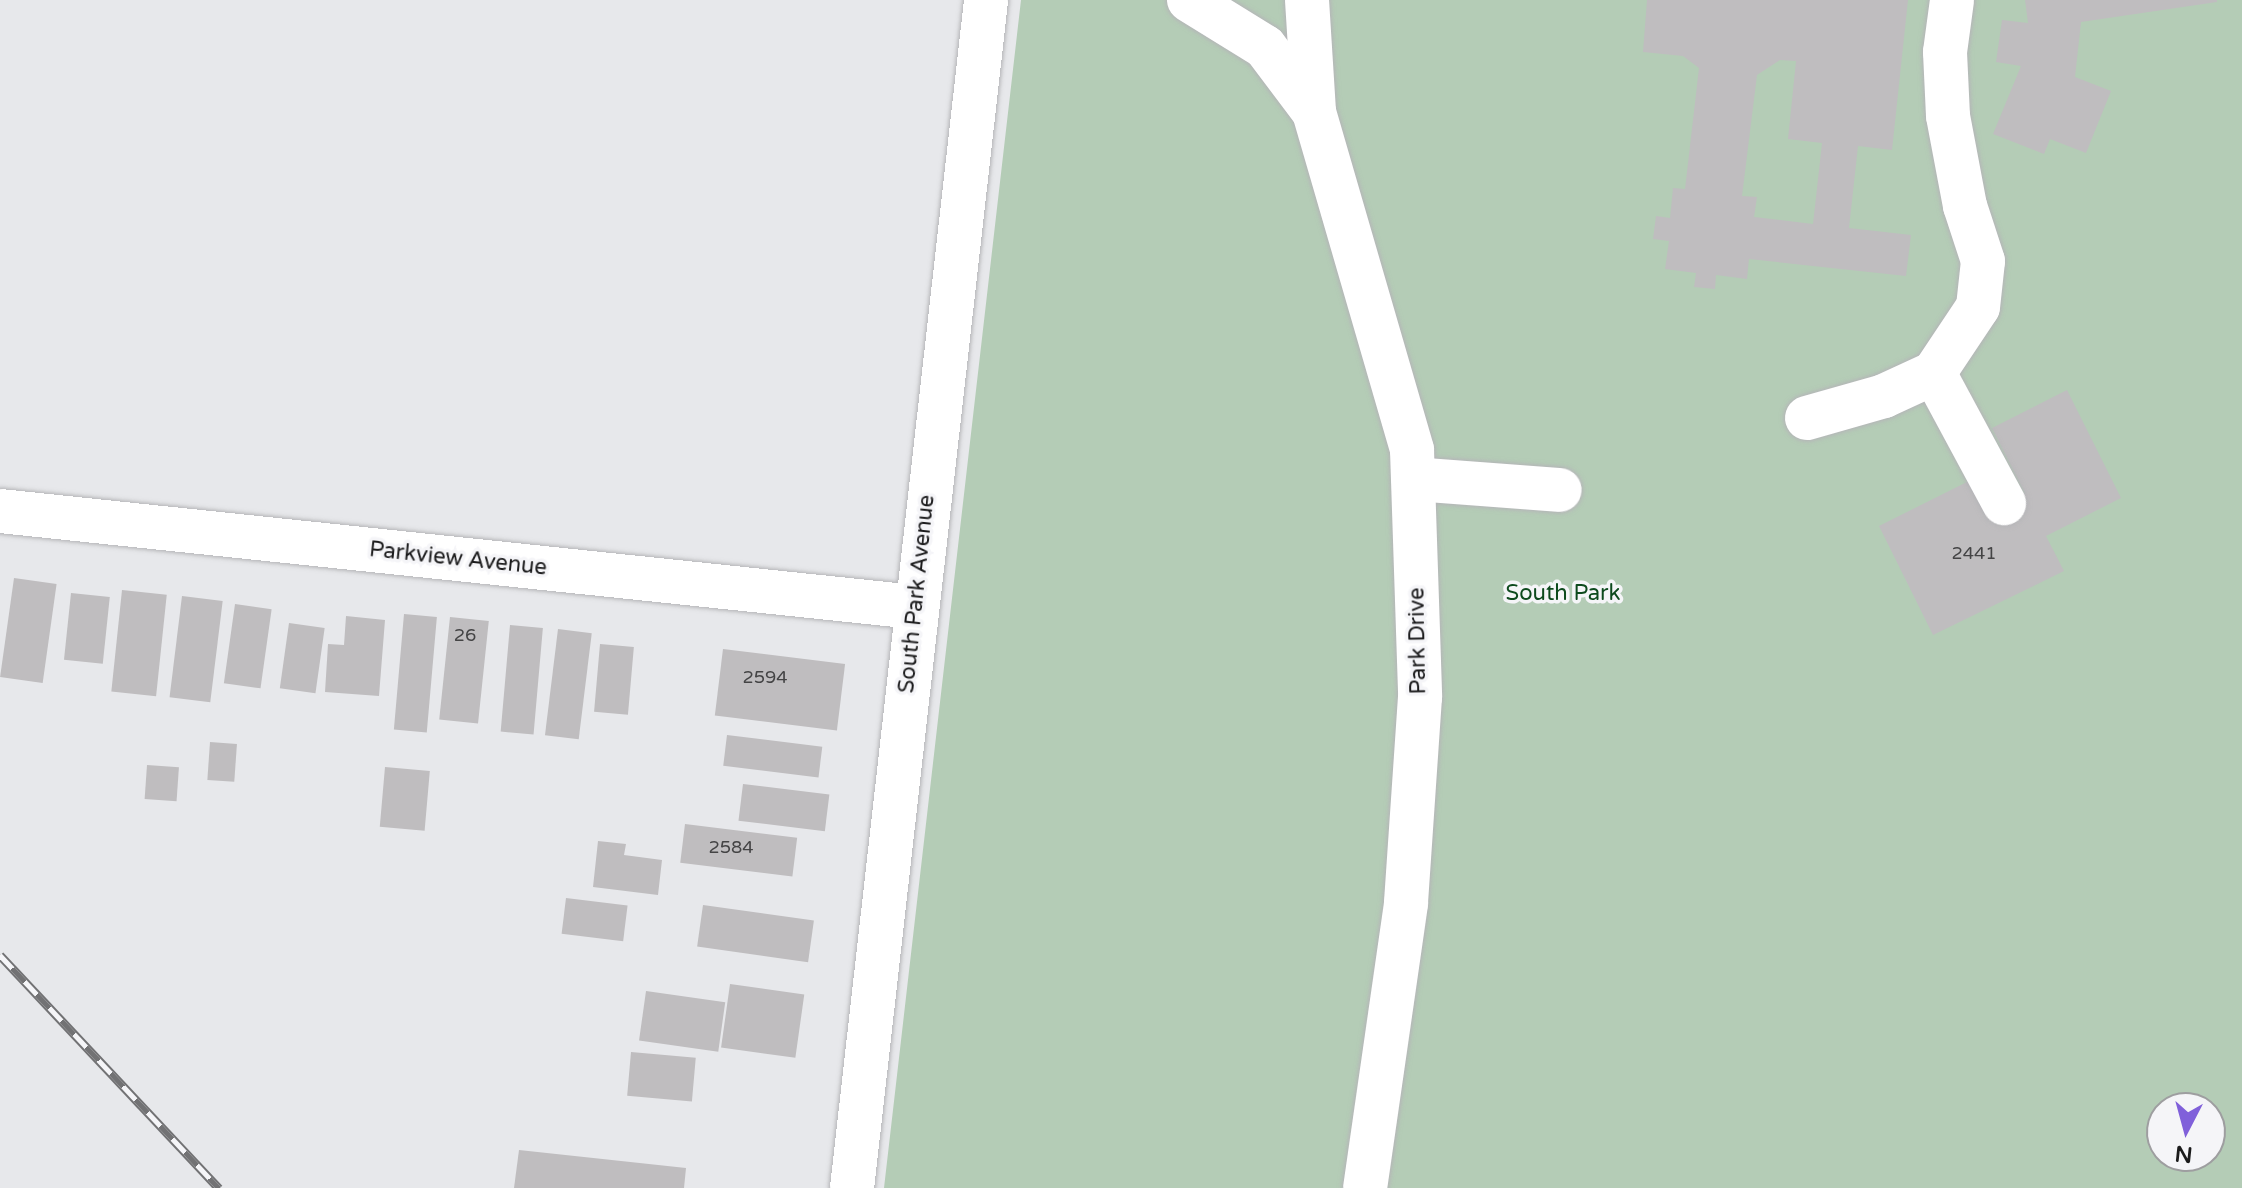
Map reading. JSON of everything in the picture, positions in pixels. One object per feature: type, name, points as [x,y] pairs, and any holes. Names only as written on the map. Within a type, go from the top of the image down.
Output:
[{"type":"street","name":"South Park Avenue","points":[[852,1188],[915,607],[986,0]]},
{"type":"street","name":"Park Drive","points":[[1189,0],[1265,47],[1314,112]]},
{"type":"street","name":"Park Drive","points":[[1307,0],[1314,112],[1412,450],[1414,479],[1420,697],[1406,904],[1364,1185]]},
{"type":"street","points":[[1807,418],[1884,396],[1934,373],[1978,307],[1983,261],[1965,206],[1948,116],[1945,52],[1952,0]]},
{"type":"street","points":[[1934,373],[2004,503]]},
{"type":"street","points":[[1414,479],[1560,490]]},
{"type":"street","name":"Parkview Avenue","points":[[0,511],[915,607]]},
{"type":"green space","name":"South Park","points":[[1021,0],[2242,0],[2242,1188],[884,1188]]},
{"type":"building","points":[[1647,0],[1908,0],[1892,150],[1858,146],[1849,228],[1911,235],[1906,276],[1749,259],[1747,279],[1716,275],[1715,289],[1694,287],[1696,273],[1665,269],[1669,241],[1653,239],[1656,216],[1670,218],[1673,188],[1685,189],[1699,68],[1683,56],[1643,52]],"holes":[[[1780,60],[1796,61],[1788,139],[1822,143],[1813,224],[1754,217],[1757,197],[1742,196],[1757,75]]]},
{"type":"building","points":[[2025,0],[2217,2],[2081,22],[2075,77],[2111,91],[2086,153],[2050,139],[2044,154],[1993,134],[2021,66],[1996,62],[2002,20],[2028,23]]},
{"type":"building","points":[[2067,390],[2121,498],[2046,536],[2064,571],[1933,635],[1879,526],[1971,480],[1987,512],[2025,493],[1992,428]]},
{"type":"building","points":[[14,578],[57,584],[43,683],[0,677]]},
{"type":"building","points":[[122,590],[167,595],[156,696],[111,691]]},
{"type":"building","points":[[71,593],[110,597],[103,664],[64,660]]},
{"type":"building","points":[[182,596],[223,601],[210,702],[170,697]]},
{"type":"building","points":[[235,604],[272,609],[261,688],[224,683]]},
{"type":"building","points":[[404,614],[437,617],[427,732],[394,730]]},
{"type":"building","points":[[346,616],[385,620],[379,696],[325,692],[328,644],[344,645]]},
{"type":"building","points":[[450,617],[489,621],[478,724],[439,719]]},
{"type":"building","points":[[289,623],[325,628],[315,693],[280,688]]},
{"type":"building","points":[[510,625],[543,628],[534,734],[501,732]]},
{"type":"building","points":[[558,629],[592,633],[579,739],[545,735]]},
{"type":"building","points":[[600,644],[634,647],[628,715],[594,712]]},
{"type":"building","points":[[723,649],[845,664],[837,730],[715,716]]},
{"type":"building","points":[[727,735],[822,747],[819,777],[723,766]]},
{"type":"building","points":[[210,742],[237,744],[234,782],[207,780]]},
{"type":"building","points":[[147,765],[179,767],[177,801],[145,799]]},
{"type":"building","points":[[385,767],[430,771],[425,831],[380,827]]},
{"type":"building","points":[[743,784],[829,795],[825,831],[738,821]]},
{"type":"building","points":[[685,824],[797,838],[792,876],[680,863]]},
{"type":"building","points":[[598,841],[626,844],[624,855],[662,860],[658,895],[593,887]]},
{"type":"building","points":[[566,898],[628,906],[623,941],[562,934]]},
{"type":"building","points":[[703,905],[814,921],[808,962],[697,947]]},
{"type":"building","points":[[730,984],[804,994],[795,1058],[721,1047]]},
{"type":"building","points":[[646,991],[725,1002],[718,1052],[639,1041]]},
{"type":"building","points":[[631,1052],[696,1058],[692,1101],[627,1096]]},
{"type":"building","points":[[519,1150],[686,1168],[684,1188],[514,1188]]},
{"type":"railway","points":[[0,955],[219,1188]]}]
